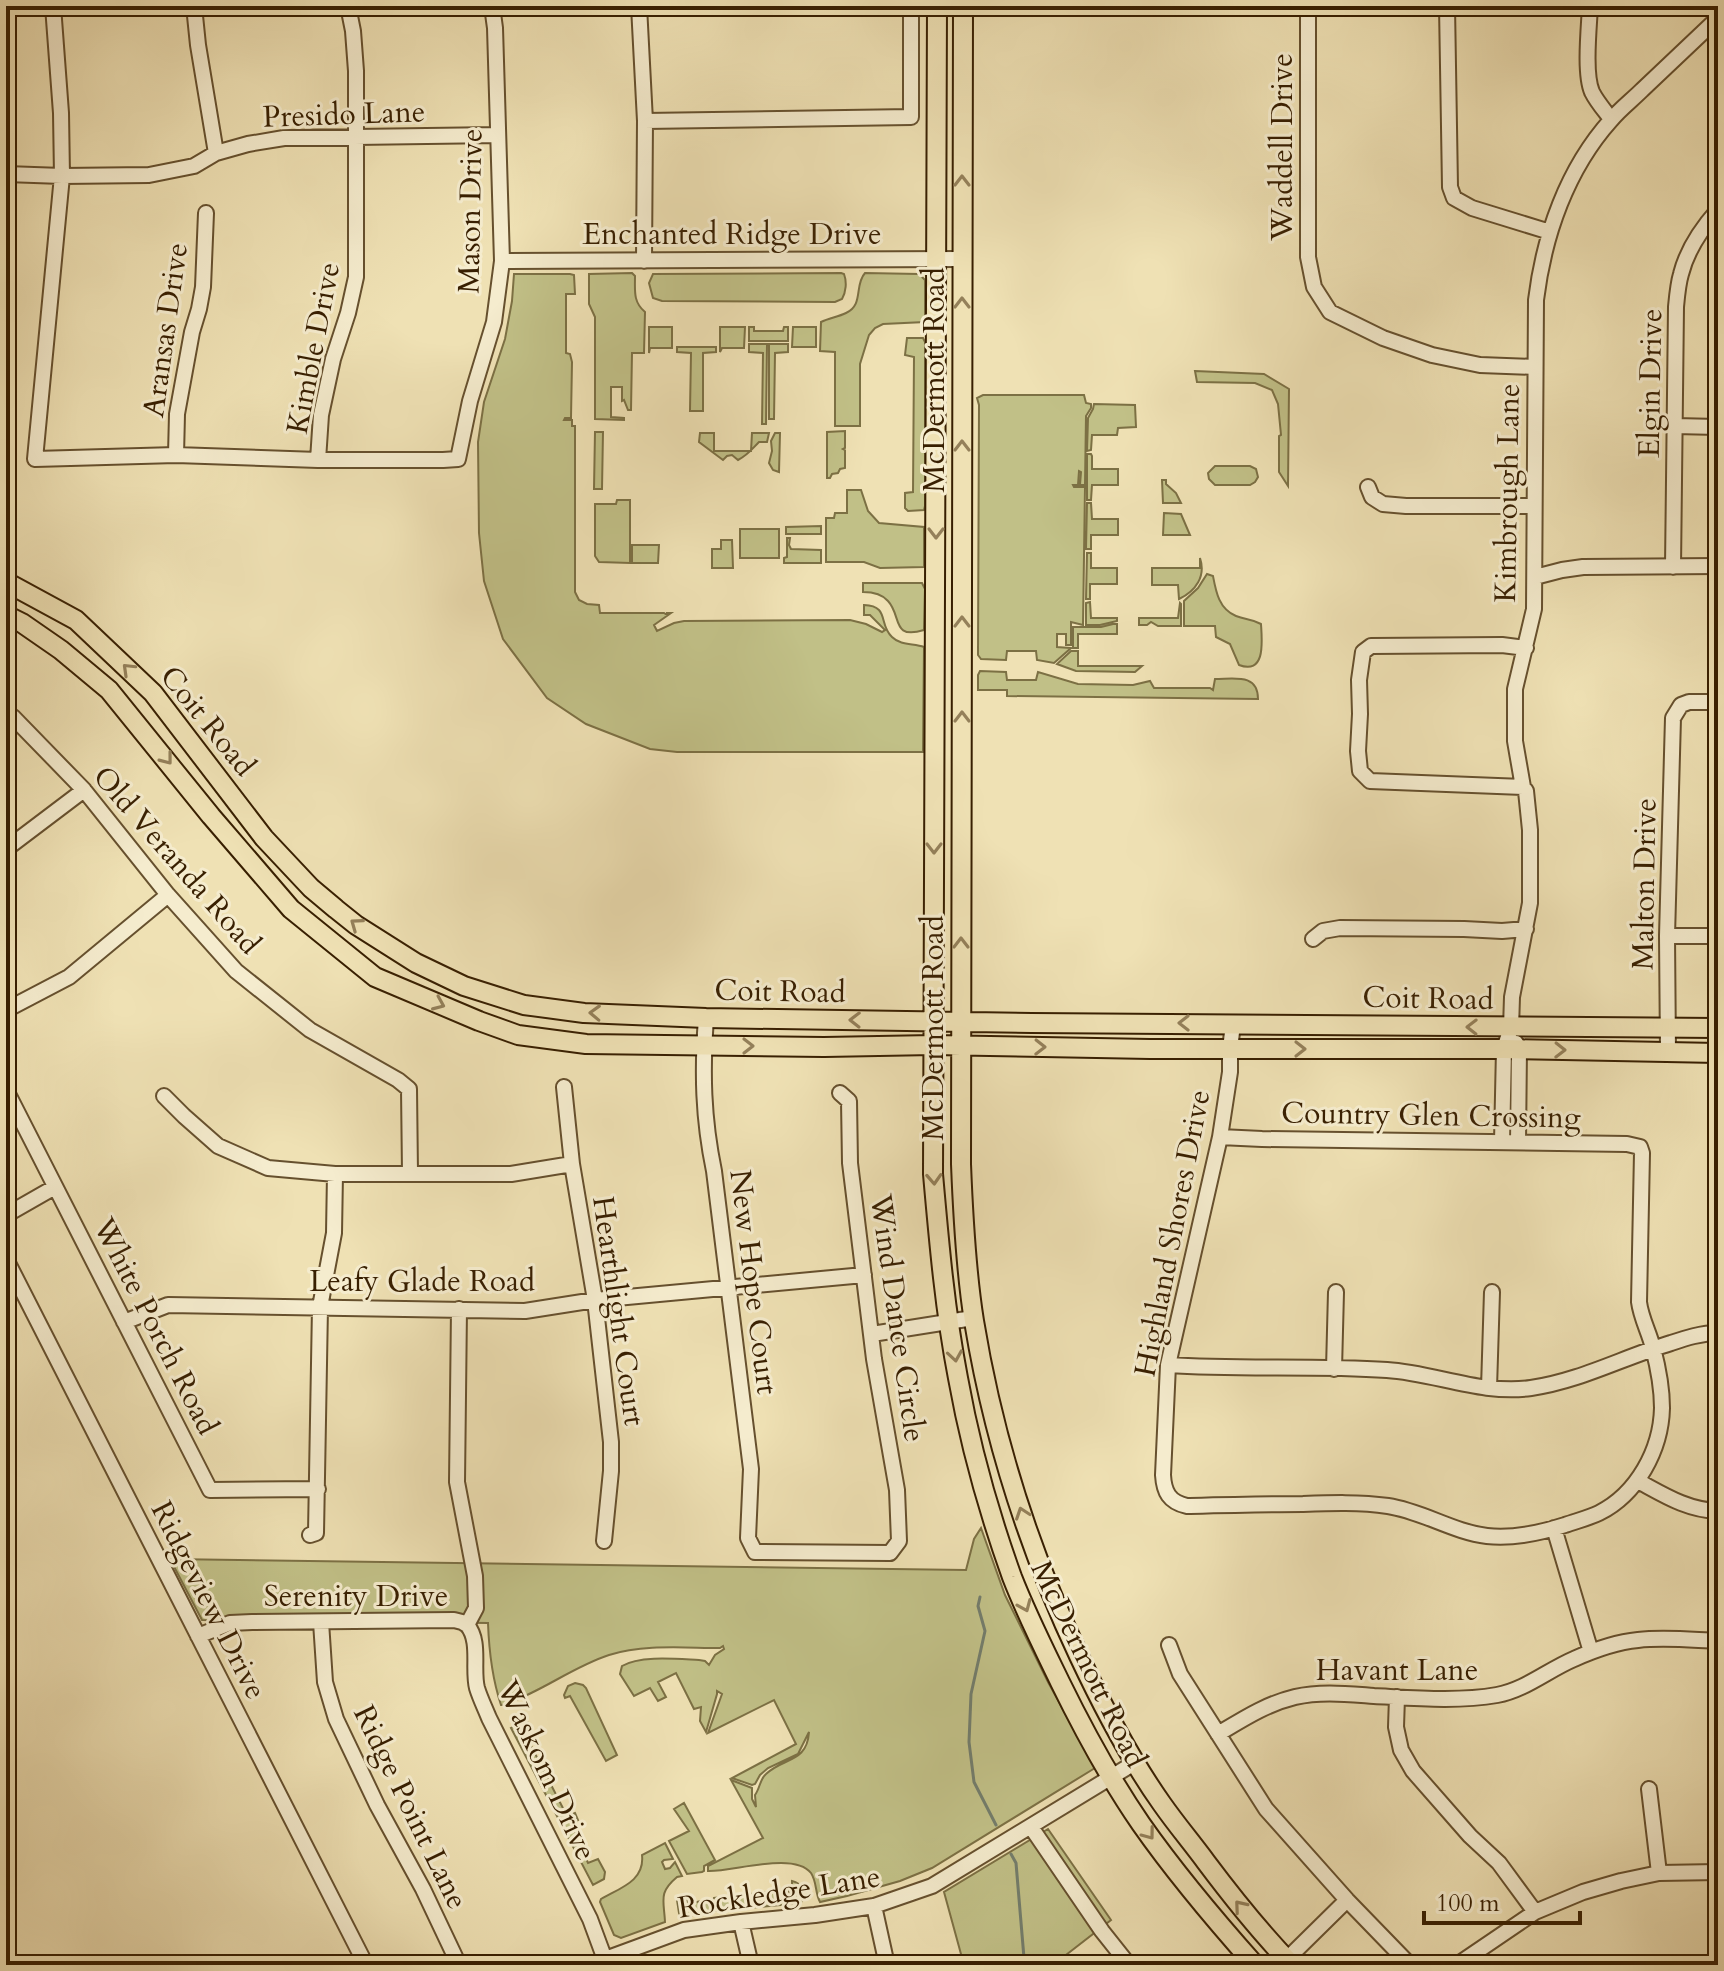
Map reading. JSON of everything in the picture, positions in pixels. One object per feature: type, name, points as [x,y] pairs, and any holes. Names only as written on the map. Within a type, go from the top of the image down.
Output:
[{"type":"main road","name":"McDermott Road","points":[[937,6],[933,1174],[939,1251],[958,1379],[982,1480],[1012,1576],[1077,1716],[1140,1823],[1190,1889],[1255,1965]]},
{"type":"main road","name":"McDermott Road","points":[[963,6],[962,1170],[973,1318],[1007,1467],[1058,1611],[1098,1695],[1161,1803],[1286,1963]]},
{"type":"main road","points":[[937,39],[962,39]]},
{"type":"main road","points":[[936,579],[962,580]]},
{"type":"main road","name":"Coit Road","points":[[6,582],[76,620],[153,693],[282,858],[336,909],[416,963],[464,986],[524,1005],[584,1013],[706,1018],[1718,1028]]},
{"type":"main road","name":"Coit Road","points":[[6,615],[61,650],[109,690],[291,909],[375,977],[518,1035],[586,1044],[704,1046],[933,1045],[1718,1053]]},
{"type":"main road","points":[[935,770],[962,769]]},
{"type":"main road","points":[[211,816],[228,789]]},
{"type":"main road","points":[[211,816],[240,805]]},
{"type":"main road","points":[[1095,1048],[1106,1039],[1137,1039],[1142,1023]]},
{"type":"street","points":[[53,6],[62,176],[35,459],[176,455],[318,460]]},
{"type":"street","points":[[194,6],[216,153]]},
{"type":"street","name":"Kimble Drive","points":[[318,460],[321,415],[356,277],[358,136],[353,31],[348,6]]},
{"type":"street","name":"Mason Drive","points":[[318,460],[458,459],[478,371],[494,322],[502,261],[492,6]]},
{"type":"street","points":[[639,6],[645,121],[644,261]]},
{"type":"street","points":[[645,121],[911,117],[911,6]]},
{"type":"street","name":"Waddell Drive","points":[[1308,6],[1308,257],[1314,287],[1330,312],[1383,338],[1432,355],[1480,365],[1535,367]]},
{"type":"street","points":[[1447,6],[1450,187],[1454,198],[1472,208],[1550,232]]},
{"type":"street","points":[[1590,6],[1590,87],[1611,119]]},
{"type":"street","name":"Kimbrough Lane","points":[[1510,1142],[1512,997],[1530,903],[1530,830],[1526,791],[1515,741],[1515,689],[1534,609],[1536,300],[1543,257],[1568,187],[1586,153],[1611,119],[1718,18]]},
{"type":"street","name":"Presido Lane","points":[[6,174],[149,175],[194,166],[216,153],[248,144],[284,138],[498,135]]},
{"type":"street","name":"Elgin Drive","points":[[1673,567],[1676,307],[1681,273],[1696,239],[1718,210]]},
{"type":"street","name":"Aransas Drive","points":[[176,455],[177,414],[203,287],[206,213]]},
{"type":"street","name":"Enchanted Ridge Drive","points":[[502,261],[962,259]]},
{"type":"street","points":[[1675,426],[1718,427]]},
{"type":"street","points":[[1368,487],[1372,497],[1383,504],[1534,506]]},
{"type":"street","points":[[1535,577],[1583,567],[1718,566]]},
{"type":"street","points":[[1523,787],[1370,781],[1360,771],[1358,751],[1361,666],[1363,652],[1371,646],[1502,645],[1526,648]]},
{"type":"street","name":"Malton Drive","points":[[1668,1052],[1667,936],[1673,718],[1681,705],[1689,702],[1718,702]]},
{"type":"street","name":"Old Veranda Road","points":[[6,713],[84,790],[168,895],[236,971],[310,1030],[409,1089],[410,1173]]},
{"type":"street","points":[[6,849],[84,790]]},
{"type":"street","points":[[6,1010],[69,977],[168,895]]},
{"type":"street","points":[[1313,939],[1323,931],[1340,928],[1526,929]]},
{"type":"street","points":[[1667,936],[1718,936]]},
{"type":"street","name":"New Hope Court","points":[[706,1018],[703,1085],[707,1134],[751,1469],[748,1538],[755,1552],[890,1553]]},
{"type":"street","name":"Highland Shores Drive","points":[[1233,1024],[1230,1072],[1220,1137],[1168,1365],[1163,1475],[1170,1498],[1187,1506],[1374,1504],[1393,1507],[1484,1536],[1520,1536],[1554,1528]]},
{"type":"street","name":"Hearthlight Court","points":[[564,1087],[572,1164],[595,1300],[611,1442],[604,1541]]},
{"type":"street","name":"White Porch Road","points":[[6,1090],[210,1490],[318,1489]]},
{"type":"street","name":"Wind Dance Circle","points":[[840,1093],[849,1101],[850,1163],[872,1334],[897,1490],[899,1541],[890,1553]]},
{"type":"street","points":[[164,1096],[218,1146],[268,1168],[335,1174],[511,1174],[572,1164]]},
{"type":"street","name":"Country Glen Crossing","points":[[1220,1137],[1627,1144],[1640,1147],[1639,1302],[1653,1348]]},
{"type":"street","points":[[310,1535],[316,1533],[320,1307],[334,1233],[335,1174]]},
{"type":"street","points":[[6,1215],[55,1187]]},
{"type":"street","name":"Ridgeview Drive","points":[[6,1259],[366,1965]]},
{"type":"street","name":"Leafy Glade Road","points":[[124,1322],[168,1305],[525,1311],[595,1300],[864,1275]]},
{"type":"street","points":[[1334,1369],[1336,1292]]},
{"type":"street","points":[[1489,1388],[1492,1292]]},
{"type":"street","name":"Waskom Drive","points":[[459,1309],[457,1482],[475,1576],[476,1608],[467,1625],[473,1636],[477,1688],[489,1718],[590,1919],[606,1962]]},
{"type":"street","points":[[872,1334],[973,1318]]},
{"type":"street","points":[[1168,1365],[1215,1369],[1389,1370],[1489,1388],[1532,1388],[1569,1379],[1653,1348],[1701,1334],[1718,1333]]},
{"type":"street","points":[[1591,1652],[1554,1528],[1599,1513],[1638,1481],[1660,1429],[1661,1390],[1653,1348]]},
{"type":"street","points":[[1638,1481],[1676,1502],[1718,1511]]},
{"type":"street","name":"Serenity Drive","points":[[198,1636],[230,1623],[252,1622],[454,1620],[467,1625]]},
{"type":"street","name":"Ridge Point Lane","points":[[321,1622],[325,1682],[336,1719],[459,1965]]},
{"type":"street","name":"Havant Lane","points":[[1218,1734],[1256,1711],[1295,1697],[1325,1692],[1397,1697],[1472,1698],[1499,1695],[1519,1689],[1570,1660],[1636,1640],[1718,1641]]},
{"type":"street","points":[[1169,1645],[1180,1674],[1266,1809],[1410,1965]]},
{"type":"street","points":[[1397,1697],[1396,1727],[1401,1750],[1413,1771],[1470,1836],[1499,1863],[1535,1912]]},
{"type":"street","name":"Rockledge Lane","points":[[589,1965],[606,1962],[684,1930],[812,1916],[902,1898],[932,1886],[1136,1762]]},
{"type":"street","points":[[1649,1789],[1659,1873]]},
{"type":"street","points":[[1024,1831],[1129,1965]]},
{"type":"street","points":[[1457,1965],[1535,1912],[1583,1892],[1659,1873],[1718,1872]]},
{"type":"street","points":[[1286,1963],[1347,1900]]},
{"type":"street","points":[[874,1906],[887,1965]]},
{"type":"street","points":[[741,1922],[751,1965]]},
{"type":"shaded area","points":[[632,273],[635,276],[637,300],[645,312],[644,353],[632,353],[631,410],[622,401],[622,387],[611,387],[611,417],[624,420],[595,419],[595,317],[589,304],[589,274]]},
{"type":"shaded area","points":[[841,273],[845,277],[845,290],[842,299],[835,302],[662,301],[653,298],[649,283],[653,274]]},
{"type":"shaded area","points":[[865,273],[919,274],[925,280],[925,322],[883,324],[875,328],[869,335],[860,364],[860,426],[835,426],[835,352],[820,351],[821,322],[852,309]]},
{"type":"shaded area","points":[[514,274],[574,275],[575,294],[566,294],[566,353],[570,354],[572,362],[571,418],[564,420],[572,420],[572,426],[575,426],[575,592],[579,600],[599,605],[600,613],[671,613],[654,625],[657,631],[684,621],[850,620],[882,632],[885,630],[870,615],[864,615],[864,605],[872,606],[881,612],[888,632],[896,640],[924,647],[923,752],[677,752],[650,749],[586,724],[547,698],[503,639],[484,581],[479,533],[478,442],[484,402],[505,339]]},
{"type":"shaded area","points":[[649,327],[672,327],[672,348],[650,348],[649,353]]},
{"type":"shaded area","points":[[720,327],[745,327],[744,348],[722,348],[720,352]]},
{"type":"shaded area","points":[[749,327],[754,327],[754,331],[783,331],[784,327],[788,327],[788,341],[749,341]]},
{"type":"shaded area","points":[[793,327],[816,327],[816,347],[792,347]]},
{"type":"shaded area","points":[[907,338],[923,338],[925,342],[925,506],[924,510],[908,511],[905,508],[905,493],[913,492],[914,357],[905,355]]},
{"type":"shaded area","points":[[749,344],[767,344],[766,424],[762,424],[763,353],[749,352]]},
{"type":"shaded area","points":[[769,344],[788,344],[788,352],[775,353],[774,419],[769,419]]},
{"type":"shaded area","points":[[677,347],[716,347],[716,352],[703,353],[703,411],[690,411],[691,353],[677,352]]},
{"type":"shaded area","points":[[1195,371],[1264,374],[1289,389],[1288,486],[1279,472],[1281,435],[1278,404],[1272,390],[1255,383],[1197,382]]},
{"type":"shaded area","points":[[983,395],[1084,395],[1086,403],[1091,404],[1086,416],[1085,485],[1080,485],[1079,471],[1078,485],[1073,485],[1085,487],[1083,625],[1071,622],[1071,645],[1066,645],[1066,634],[1057,634],[1057,647],[1071,648],[1054,663],[1037,660],[1036,651],[1007,651],[1006,660],[981,659],[978,655],[977,398]]},
{"type":"shaded area","points":[[1094,404],[1135,405],[1136,427],[1118,428],[1117,435],[1092,435],[1091,450],[1087,451],[1088,418]]},
{"type":"shaded area","points":[[845,431],[845,468],[827,478],[827,432]]},
{"type":"shaded area","points":[[595,432],[603,432],[602,489],[594,489]]},
{"type":"shaded area","points":[[700,433],[714,433],[714,451],[750,451],[738,460],[732,455],[723,460],[699,442]]},
{"type":"shaded area","points":[[752,433],[769,433],[767,442],[759,442],[751,450]]},
{"type":"shaded area","points":[[775,433],[780,433],[779,472],[773,470],[769,463]]},
{"type":"shaded area","points":[[1087,454],[1092,456],[1092,469],[1118,469],[1118,485],[1092,485],[1091,500],[1087,500]]},
{"type":"shaded area","points":[[1215,466],[1250,466],[1256,469],[1258,477],[1250,485],[1215,485],[1208,473]]},
{"type":"shaded area","points":[[1162,480],[1166,480],[1181,503],[1163,503]]},
{"type":"shaded area","points":[[847,490],[861,490],[868,511],[879,523],[924,527],[924,567],[880,568],[864,562],[826,562],[826,518],[834,518],[835,513],[847,513]]},
{"type":"shaded area","points":[[617,500],[630,500],[630,563],[599,562],[595,556],[595,504],[616,504]]},
{"type":"shaded area","points":[[1087,503],[1091,503],[1092,519],[1118,519],[1118,535],[1091,535],[1091,549],[1086,549]]},
{"type":"shaded area","points":[[1164,513],[1181,514],[1190,535],[1163,535]]},
{"type":"shaded area","points":[[821,526],[821,534],[786,534],[786,527]]},
{"type":"shaded area","points":[[740,529],[779,529],[779,558],[740,558]]},
{"type":"shaded area","points":[[787,538],[790,538],[791,549],[821,550],[821,563],[784,563]]},
{"type":"shaded area","points":[[721,540],[732,540],[733,568],[712,568],[712,549],[721,549]]},
{"type":"shaded area","points":[[632,545],[659,545],[658,563],[632,563]]},
{"type":"shaded area","points":[[1087,553],[1091,553],[1091,568],[1117,568],[1117,584],[1090,584],[1090,599],[1086,599]]},
{"type":"shaded area","points":[[1200,558],[1202,571],[1200,577],[1185,596],[1179,599],[1178,585],[1152,585],[1152,568],[1200,568]]},
{"type":"shaded area","points":[[1207,574],[1213,576],[1217,594],[1230,613],[1261,624],[1260,655],[1254,665],[1239,665],[1230,644],[1216,637],[1215,626],[1184,626],[1184,601]]},
{"type":"shaded area","points":[[863,583],[922,583],[925,589],[924,630],[906,632],[902,629],[888,601],[877,594],[863,592]]},
{"type":"shaded area","points":[[1090,602],[1091,618],[1117,618],[1117,621],[1086,625],[1086,603]]},
{"type":"shaded area","points":[[1180,603],[1181,626],[1158,626],[1151,622],[1139,625],[1139,618],[1178,618]]},
{"type":"shaded area","points":[[1117,624],[1117,634],[1078,634],[1078,648],[1073,648],[1073,627]]},
{"type":"shaded area","points":[[1071,651],[1078,651],[1078,666],[1142,666],[1135,672],[1076,671],[1057,664]]},
{"type":"shaded area","points":[[980,671],[1006,672],[1007,680],[1036,680],[1038,672],[1078,684],[1133,685],[1150,681],[1154,688],[1213,690],[1215,679],[1237,678],[1254,685],[1258,699],[1007,696],[1007,690],[978,690]]},
{"type":"shaded area","points":[[981,1528],[1005,1595],[1095,1768],[932,1868],[900,1881],[820,1902],[813,1876],[803,1867],[778,1863],[708,1871],[708,1866],[763,1838],[731,1780],[752,1788],[756,1807],[755,1795],[764,1776],[799,1754],[804,1749],[809,1732],[798,1754],[768,1768],[752,1785],[732,1778],[796,1744],[774,1700],[708,1733],[722,1694],[717,1691],[706,1732],[700,1721],[701,1707],[694,1709],[676,1673],[658,1682],[666,1697],[658,1701],[650,1688],[634,1696],[620,1674],[622,1666],[649,1659],[699,1660],[709,1665],[715,1655],[724,1649],[723,1646],[650,1648],[609,1655],[501,1705],[495,1685],[488,1623],[202,1620],[170,1559],[966,1570],[974,1539]]},
{"type":"shaded area","points":[[575,1683],[586,1688],[617,1755],[606,1761],[570,1696],[565,1698],[568,1686]]},
{"type":"shaded area","points":[[527,1721],[529,1730],[525,1734],[567,1816],[575,1813],[578,1820],[571,1824],[588,1863],[598,1859],[605,1872],[604,1879],[593,1885],[511,1728]]},
{"type":"shaded area","points":[[684,1803],[715,1860],[704,1866],[702,1872],[687,1874],[669,1841],[689,1831],[674,1809]]},
{"type":"shaded area","points":[[1048,1829],[1111,1920],[1053,1965],[964,1965],[944,1892]]},
{"type":"shaded area","points":[[665,1843],[673,1859],[662,1862],[665,1869],[675,1862],[682,1876],[677,1877],[665,1892],[665,1922],[621,1938],[614,1935],[601,1899],[630,1883],[640,1871],[642,1855]]},
{"type":"shaded area","points":[[792,1881],[802,1889],[801,1903],[705,1912],[681,1918],[679,1913],[677,1900],[682,1895],[686,1896],[688,1904],[705,1900],[709,1905],[714,1898],[792,1892]]},
{"type":"waterway","points":[[980,1597],[978,1606],[985,1631],[971,1694],[969,1742],[974,1782],[996,1825]]},
{"type":"waterway","points":[[1011,1854],[1016,1863],[1026,1965]]}]
